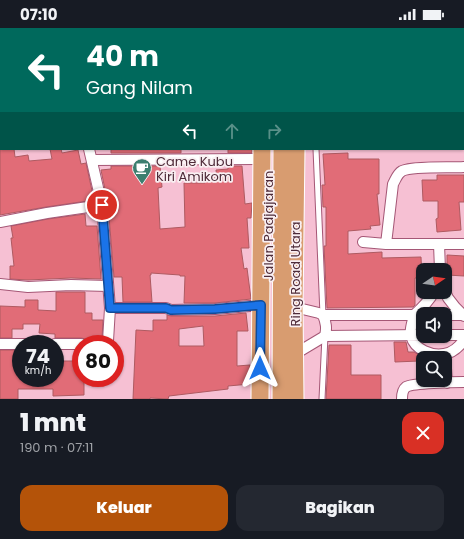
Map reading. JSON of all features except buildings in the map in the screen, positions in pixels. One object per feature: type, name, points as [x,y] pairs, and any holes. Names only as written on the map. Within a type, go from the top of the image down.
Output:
[{"type":"highway","name":"Jalan Padjajaran","points":[[281,399],[288,258],[282,150]]},
{"type":"highway","name":"Ring Road Utara","points":[[295,399],[294,307],[288,258],[296,150]]},
{"type":"highway","points":[[260,399],[264,152]]},
{"type":"highway","name":"Jalan Padjajaran","points":[[264,226],[268,399]]},
{"type":"street","points":[[89,150],[102,205],[110,308],[108,335]]},
{"type":"street","points":[[92,160],[264,152]]},
{"type":"street","points":[[386,244],[393,184],[401,172],[408,169],[464,167]]},
{"type":"street","points":[[0,222],[102,205]]},
{"type":"street","points":[[363,242],[386,244],[464,244]]},
{"type":"street","points":[[440,244],[440,263]]},
{"type":"street","points":[[0,284],[28,287],[71,285],[108,286]]},
{"type":"street","points":[[423,307],[430,299]]},
{"type":"street","points":[[449,299],[464,315]]},
{"type":"street","points":[[110,308],[166,308],[171,310],[215,309],[261,305]]},
{"type":"street","points":[[294,307],[323,315],[416,315]]},
{"type":"street","points":[[323,315],[326,323],[325,336]]},
{"type":"street","points":[[452,315],[464,315]]},
{"type":"street","points":[[410,335],[416,320]]},
{"type":"street","points":[[410,335],[418,347],[424,351]]},
{"type":"street","points":[[295,354],[325,336],[416,335]]},
{"type":"street","points":[[452,335],[464,335]]},
{"type":"street","points":[[452,351],[464,340]]},
{"type":"street","points":[[0,344],[12,344]]},
{"type":"street","points":[[452,383],[464,382]]},
{"type":"street","points":[[402,399],[403,391],[407,387],[416,385]]},
{"type":"lane","points":[[316,150],[323,315]]},
{"type":"lane","points":[[322,399],[325,336]]},
{"type":"place","name":"Came Kubu Kiri Amikom","points":[[142,185]]},
{"type":"route","points":[[102,205],[110,308],[166,308],[171,310],[215,309],[261,305],[260,368]]}]
